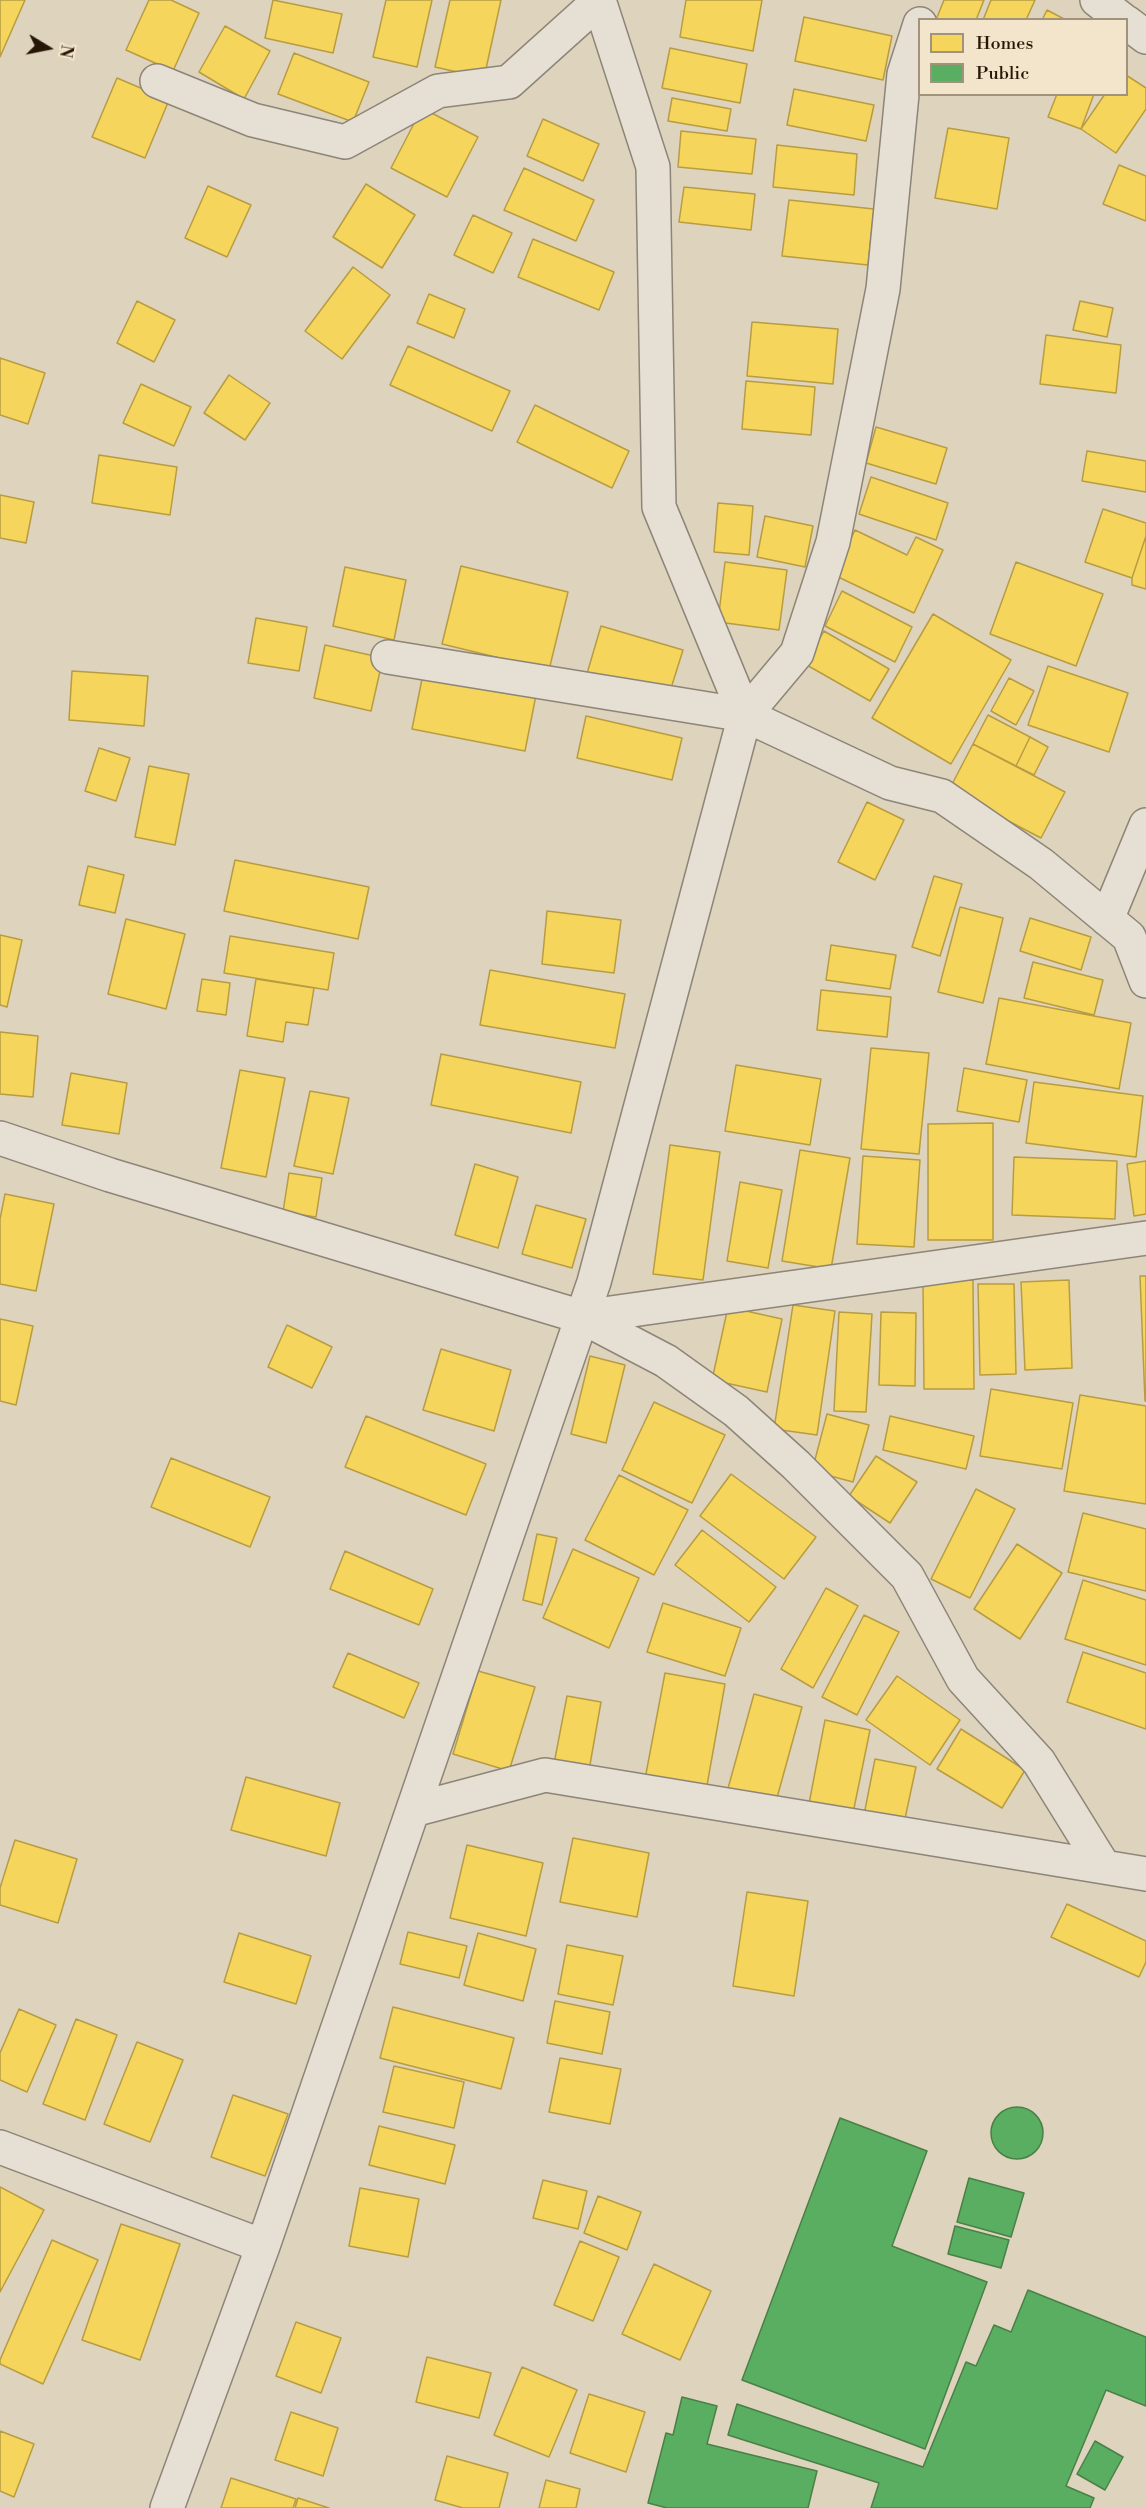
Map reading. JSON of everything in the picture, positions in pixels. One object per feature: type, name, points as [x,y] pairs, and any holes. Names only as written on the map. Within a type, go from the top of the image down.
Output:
[{"type":"street","points":[[157,81],[254,120],[345,142],[438,91],[509,82],[596,0],[653,167],[659,507],[745,715]]},
{"type":"street","points":[[922,18],[927,0]]},
{"type":"street","points":[[1096,0],[1120,18]]},
{"type":"street","points":[[1128,24],[1146,37]]},
{"type":"street","points":[[167,2508],[263,2246],[594,1282],[745,715],[797,652],[833,542],[883,289],[904,74],[918,30]]},
{"type":"street","points":[[388,657],[745,715],[890,783],[942,796],[1041,864],[1129,937],[1146,981]]},
{"type":"street","points":[[1107,919],[1146,825]]},
{"type":"street","points":[[0,1138],[110,1175],[582,1317],[666,1361],[736,1411],[796,1465],[907,1576],[963,1679],[1039,1762],[1104,1867]]},
{"type":"street","points":[[582,1317],[1146,1238]]},
{"type":"street","points":[[413,1810],[545,1775],[1146,1874]]},
{"type":"street","points":[[0,2147],[263,2246]]},
{"type":"building: Homes","points":[[0,0],[25,0],[0,57]]},
{"type":"building: Homes","points":[[149,0],[171,0],[199,13],[173,71],[126,50]]},
{"type":"building: Homes","points":[[273,0],[342,14],[333,53],[265,38]]},
{"type":"building: Homes","points":[[386,0],[432,0],[417,67],[373,57]]},
{"type":"building: Homes","points":[[450,0],[501,0],[484,78],[435,67]]},
{"type":"building: Homes","points":[[686,0],[762,0],[753,51],[680,37]]},
{"type":"building: Homes","points":[[944,0],[984,0],[977,18],[937,18]]},
{"type":"building: Homes","points":[[991,0],[1035,0],[1027,18],[984,18]]},
{"type":"building: Homes","points":[[1047,10],[1062,18],[1043,18]]},
{"type":"building: Homes","points":[[804,17],[892,36],[883,80],[795,61]]},
{"type":"building: Homes","points":[[225,26],[270,51],[244,99],[199,72]]},
{"type":"building: Homes","points":[[670,48],[747,64],[740,103],[662,88]]},
{"type":"building: Homes","points":[[294,53],[369,82],[353,122],[278,94]]},
{"type":"building: Homes","points":[[1128,76],[1146,88],[1146,109],[1116,153],[1081,129],[1104,96],[1128,96]]},
{"type":"building: Homes","points":[[117,78],[169,100],[145,158],[92,137]]},
{"type":"building: Homes","points":[[794,89],[874,105],[866,141],[787,125]]},
{"type":"building: Homes","points":[[1056,96],[1093,96],[1081,129],[1048,117]]},
{"type":"building: Homes","points":[[672,98],[731,109],[727,131],[668,121]]},
{"type":"building: Homes","points":[[422,108],[478,137],[447,197],[391,168]]},
{"type":"building: Homes","points":[[543,119],[599,144],[583,181],[527,156]]},
{"type":"building: Homes","points":[[948,128],[1009,138],[997,209],[935,198]]},
{"type":"building: Homes","points":[[681,131],[756,139],[752,174],[678,167]]},
{"type":"building: Homes","points":[[777,145],[857,154],[854,195],[773,187]]},
{"type":"building: Homes","points":[[1119,165],[1146,176],[1146,221],[1103,204]]},
{"type":"building: Homes","points":[[524,168],[594,200],[576,241],[504,210]]},
{"type":"building: Homes","points":[[366,184],[415,215],[382,268],[333,237]]},
{"type":"building: Homes","points":[[208,186],[251,205],[227,257],[185,238]]},
{"type":"building: Homes","points":[[684,187],[755,194],[751,230],[679,222]]},
{"type":"building: Homes","points":[[789,200],[874,209],[868,265],[782,256]]},
{"type":"building: Homes","points":[[473,215],[512,233],[493,273],[454,255]]},
{"type":"building: Homes","points":[[533,239],[614,272],[599,310],[518,277]]},
{"type":"building: Homes","points":[[353,267],[390,295],[342,359],[305,331]]},
{"type":"building: Homes","points":[[429,294],[465,309],[454,338],[417,323]]},
{"type":"building: Homes","points":[[137,301],[175,320],[154,362],[117,343]]},
{"type":"building: Homes","points":[[1080,301],[1113,308],[1107,337],[1073,330]]},
{"type":"building: Homes","points":[[752,322],[838,329],[833,384],[747,376]]},
{"type":"building: Homes","points":[[1046,335],[1121,345],[1116,393],[1040,384]]},
{"type":"building: Homes","points":[[408,346],[510,391],[492,431],[390,385]]},
{"type":"building: Homes","points":[[0,358],[45,373],[28,424],[0,415]]},
{"type":"building: Homes","points":[[229,375],[270,403],[245,440],[204,413]]},
{"type":"building: Homes","points":[[746,381],[815,387],[811,435],[742,429]]},
{"type":"building: Homes","points":[[141,384],[191,407],[174,446],[123,423]]},
{"type":"building: Homes","points":[[535,405],[629,451],[612,488],[517,442]]},
{"type":"building: Homes","points":[[876,427],[947,448],[936,484],[866,463]]},
{"type":"building: Homes","points":[[1087,451],[1146,461],[1146,492],[1082,481]]},
{"type":"building: Homes","points":[[99,455],[177,467],[170,515],[92,503]]},
{"type":"building: Homes","points":[[871,477],[948,503],[936,540],[859,514]]},
{"type":"building: Homes","points":[[0,495],[34,502],[26,543],[0,538]]},
{"type":"building: Homes","points":[[718,503],[753,506],[749,555],[714,552]]},
{"type":"building: Homes","points":[[1103,509],[1146,523],[1146,536],[1132,578],[1085,562]]},
{"type":"building: Homes","points":[[765,516],[813,526],[805,567],[757,557]]},
{"type":"building: Homes","points":[[855,530],[907,555],[916,537],[943,550],[914,613],[834,575]]},
{"type":"building: Homes","points":[[1146,536],[1146,589],[1132,585],[1132,578]]},
{"type":"building: Homes","points":[[725,562],[787,570],[779,630],[718,622]]},
{"type":"building: Homes","points":[[1016,562],[1103,594],[1076,666],[990,634]]},
{"type":"building: Homes","points":[[461,566],[568,592],[549,670],[442,644]]},
{"type":"building: Homes","points":[[345,567],[406,580],[394,640],[333,626]]},
{"type":"building: Homes","points":[[842,591],[912,627],[895,662],[825,626]]},
{"type":"building: Homes","points":[[933,614],[1011,660],[951,764],[872,718]]},
{"type":"building: Homes","points":[[256,618],[307,627],[299,671],[248,663]]},
{"type":"building: Homes","points":[[601,626],[683,650],[667,701],[586,677]]},
{"type":"building: Homes","points":[[824,631],[889,669],[870,701],[805,664]]},
{"type":"building: Homes","points":[[325,645],[383,658],[371,711],[314,698]]},
{"type":"building: Homes","points":[[1048,666],[1128,693],[1109,752],[1028,725]]},
{"type":"building: Homes","points":[[424,669],[537,690],[525,751],[412,729]]},
{"type":"building: Homes","points":[[72,671],[148,676],[144,726],[69,720]]},
{"type":"building: Homes","points":[[1009,678],[1034,691],[1016,725],[991,711]]},
{"type":"building: Homes","points":[[988,715],[1030,737],[1016,766],[973,744]]},
{"type":"building: Homes","points":[[586,716],[682,738],[672,780],[577,758]]},
{"type":"building: Homes","points":[[1030,737],[1048,747],[1034,775],[1016,766]]},
{"type":"building: Homes","points":[[973,744],[1065,792],[1041,838],[949,790]]},
{"type":"building: Homes","points":[[99,748],[130,758],[116,801],[85,791]]},
{"type":"building: Homes","points":[[149,766],[189,774],[175,845],[135,837]]},
{"type":"building: Homes","points":[[867,802],[904,820],[875,880],[838,862]]},
{"type":"building: Homes","points":[[235,860],[369,887],[358,939],[224,911]]},
{"type":"building: Homes","points":[[88,866],[124,875],[115,913],[79,905]]},
{"type":"building: Homes","points":[[934,876],[962,884],[940,956],[912,947]]},
{"type":"building: Homes","points":[[960,907],[1003,918],[983,1003],[938,992]]},
{"type":"building: Homes","points":[[547,911],[621,920],[614,973],[542,964]]},
{"type":"building: Homes","points":[[1030,918],[1091,937],[1081,970],[1020,951]]},
{"type":"building: Homes","points":[[126,919],[185,934],[166,1009],[108,994]]},
{"type":"building: Homes","points":[[0,935],[22,940],[7,1007],[0,1005]]},
{"type":"building: Homes","points":[[230,936],[334,953],[328,990],[224,973]]},
{"type":"building: Homes","points":[[831,945],[896,955],[890,989],[826,980]]},
{"type":"building: Homes","points":[[1033,962],[1103,980],[1094,1015],[1024,998]]},
{"type":"building: Homes","points":[[490,970],[625,994],[615,1048],[480,1025]]},
{"type":"building: Homes","points":[[202,979],[230,983],[226,1015],[197,1011]]},
{"type":"building: Homes","points":[[256,979],[314,988],[308,1025],[286,1022],[283,1042],[247,1036]]},
{"type":"building: Homes","points":[[821,990],[891,997],[887,1037],[817,1030]]},
{"type":"building: Homes","points":[[999,998],[1131,1023],[1119,1089],[986,1064]]},
{"type":"building: Homes","points":[[0,1032],[38,1036],[33,1097],[0,1094]]},
{"type":"building: Homes","points":[[871,1048],[929,1053],[919,1154],[861,1149]]},
{"type":"building: Homes","points":[[441,1054],[581,1082],[571,1133],[431,1105]]},
{"type":"building: Homes","points":[[736,1065],[821,1079],[810,1145],[725,1131]]},
{"type":"building: Homes","points":[[964,1068],[1027,1080],[1019,1122],[957,1111]]},
{"type":"building: Homes","points":[[240,1070],[285,1078],[266,1177],[221,1168]]},
{"type":"building: Homes","points":[[71,1073],[127,1083],[119,1134],[62,1125]]},
{"type":"building: Homes","points":[[1034,1082],[1143,1096],[1136,1157],[1026,1143]]},
{"type":"building: Homes","points":[[310,1091],[349,1098],[333,1174],[294,1166]]},
{"type":"building: Homes","points":[[993,1123],[993,1240],[928,1240],[928,1124]]},
{"type":"building: Homes","points":[[670,1145],[720,1152],[703,1280],[653,1274]]},
{"type":"building: Homes","points":[[800,1150],[850,1158],[831,1269],[782,1261]]},
{"type":"building: Homes","points":[[863,1156],[920,1160],[914,1247],[857,1244]]},
{"type":"building: Homes","points":[[1014,1157],[1117,1161],[1115,1219],[1012,1215]]},
{"type":"building: Homes","points":[[1146,1161],[1146,1214],[1134,1216],[1127,1164]]},
{"type":"building: Homes","points":[[475,1164],[518,1177],[498,1248],[455,1235]]},
{"type":"building: Homes","points":[[289,1173],[322,1178],[316,1217],[283,1212]]},
{"type":"building: Homes","points":[[740,1182],[782,1190],[768,1268],[727,1261]]},
{"type":"building: Homes","points":[[5,1194],[54,1204],[36,1291],[0,1284],[0,1219]]},
{"type":"building: Homes","points":[[536,1205],[586,1219],[572,1268],[522,1254]]},
{"type":"building: Homes","points":[[1140,1276],[1146,1276],[1146,1401],[1145,1401]]},
{"type":"building: Homes","points":[[973,1280],[974,1389],[924,1389],[923,1281]]},
{"type":"building: Homes","points":[[1069,1280],[1072,1368],[1025,1370],[1021,1282]]},
{"type":"building: Homes","points":[[978,1284],[1014,1284],[1016,1374],[980,1375]]},
{"type":"building: Homes","points":[[793,1305],[835,1311],[817,1435],[774,1429]]},
{"type":"building: Homes","points":[[728,1307],[782,1319],[767,1392],[712,1380]]},
{"type":"building: Homes","points":[[839,1312],[872,1314],[866,1412],[834,1411]]},
{"type":"building: Homes","points":[[881,1312],[916,1313],[915,1386],[879,1385]]},
{"type":"building: Homes","points":[[0,1319],[33,1326],[16,1405],[0,1401]]},
{"type":"building: Homes","points":[[287,1325],[332,1347],[312,1388],[268,1367]]},
{"type":"building: Homes","points":[[441,1349],[511,1370],[494,1431],[423,1410]]},
{"type":"building: Homes","points":[[590,1356],[625,1365],[606,1443],[571,1434]]},
{"type":"building: Homes","points":[[991,1389],[1073,1403],[1062,1469],[980,1456]]},
{"type":"building: Homes","points":[[1080,1395],[1146,1406],[1146,1504],[1064,1491]]},
{"type":"building: Homes","points":[[654,1402],[725,1435],[692,1503],[622,1470]]},
{"type":"building: Homes","points":[[827,1414],[869,1425],[853,1482],[812,1471]]},
{"type":"building: Homes","points":[[366,1416],[486,1464],[466,1515],[345,1467]]},
{"type":"building: Homes","points":[[890,1416],[974,1436],[966,1469],[883,1450]]},
{"type":"building: Homes","points":[[876,1456],[917,1482],[890,1523],[849,1496]]},
{"type":"building: Homes","points":[[171,1458],[270,1497],[250,1547],[151,1507]]},
{"type":"building: Homes","points":[[731,1474],[816,1537],[784,1579],[700,1516]]},
{"type":"building: Homes","points":[[619,1475],[688,1510],[654,1575],[585,1540]]},
{"type":"building: Homes","points":[[976,1489],[1015,1509],[970,1598],[931,1579]]},
{"type":"building: Homes","points":[[1083,1513],[1146,1529],[1146,1591],[1068,1572]]},
{"type":"building: Homes","points":[[702,1530],[776,1587],[749,1622],[675,1565]]},
{"type":"building: Homes","points":[[537,1534],[557,1538],[542,1605],[523,1600]]},
{"type":"building: Homes","points":[[1017,1544],[1062,1573],[1020,1639],[974,1609]]},
{"type":"building: Homes","points":[[573,1549],[639,1578],[609,1648],[543,1618]]},
{"type":"building: Homes","points":[[345,1551],[433,1589],[419,1625],[330,1589]]},
{"type":"building: Homes","points":[[1083,1580],[1146,1600],[1146,1665],[1065,1639]]},
{"type":"building: Homes","points":[[826,1588],[858,1606],[813,1688],[781,1669]]},
{"type":"building: Homes","points":[[663,1603],[741,1628],[725,1676],[647,1652]]},
{"type":"building: Homes","points":[[864,1615],[899,1632],[857,1715],[822,1697]]},
{"type":"building: Homes","points":[[1083,1652],[1146,1673],[1146,1729],[1067,1702]]},
{"type":"building: Homes","points":[[348,1653],[419,1683],[404,1718],[333,1687]]},
{"type":"building: Homes","points":[[478,1671],[535,1687],[509,1771],[453,1754]]},
{"type":"building: Homes","points":[[665,1673],[725,1684],[706,1791],[645,1779]]},
{"type":"building: Homes","points":[[897,1676],[960,1720],[930,1765],[866,1720]]},
{"type":"building: Homes","points":[[754,1694],[802,1707],[775,1805],[727,1792]]},
{"type":"building: Homes","points":[[567,1696],[601,1702],[588,1776],[553,1769]]},
{"type":"building: Homes","points":[[825,1720],[870,1730],[852,1818],[808,1809]]},
{"type":"building: Homes","points":[[961,1729],[1025,1770],[1002,1808],[937,1769]]},
{"type":"building: Homes","points":[[875,1759],[916,1767],[903,1828],[863,1820]]},
{"type":"building: Homes","points":[[246,1777],[340,1803],[326,1856],[231,1830]]},
{"type":"building: Homes","points":[[573,1838],[649,1853],[637,1917],[560,1902]]},
{"type":"building: Homes","points":[[15,1840],[77,1859],[58,1923],[0,1905],[0,1888]]},
{"type":"building: Homes","points":[[467,1845],[543,1863],[526,1936],[450,1918]]},
{"type":"building: Homes","points":[[747,1892],[808,1901],[794,1996],[733,1986]]},
{"type":"building: Homes","points":[[1067,1904],[1146,1941],[1146,1962],[1139,1977],[1051,1937]]},
{"type":"building: Homes","points":[[408,1932],[467,1946],[459,1978],[400,1964]]},
{"type":"building: Homes","points":[[239,1933],[311,1956],[296,2004],[224,1982]]},
{"type":"building: Homes","points":[[478,1933],[536,1949],[523,2001],[464,1985]]},
{"type":"building: Homes","points":[[567,1945],[623,1956],[613,2005],[558,1994]]},
{"type":"building: Homes","points":[[555,2001],[610,2012],[602,2054],[547,2043]]},
{"type":"building: Homes","points":[[393,2007],[514,2038],[501,2089],[380,2058]]},
{"type":"building: Homes","points":[[19,2009],[56,2025],[27,2092],[0,2080],[0,2053]]},
{"type":"building: Homes","points":[[76,2019],[117,2035],[85,2120],[43,2104]]},
{"type":"building: Homes","points":[[137,2042],[183,2060],[150,2142],[104,2124]]},
{"type":"building: Homes","points":[[560,2058],[621,2069],[610,2124],[549,2112]]},
{"type":"building: Homes","points":[[394,2066],[464,2082],[454,2128],[383,2112]]},
{"type":"building: Homes","points":[[233,2095],[288,2114],[265,2176],[211,2157]]},
{"type":"building: Homes","points":[[379,2126],[455,2145],[445,2184],[369,2165]]},
{"type":"building: Homes","points":[[543,2180],[587,2191],[578,2229],[533,2218]]},
{"type":"building: Homes","points":[[0,2187],[44,2210],[0,2292]]},
{"type":"building: Homes","points":[[360,2188],[419,2199],[408,2257],[349,2246]]},
{"type":"building: Homes","points":[[598,2196],[641,2212],[627,2250],[584,2233]]},
{"type":"building: Homes","points":[[121,2224],[180,2244],[140,2360],[82,2340]]},
{"type":"building: Homes","points":[[52,2240],[98,2260],[43,2384],[0,2364],[0,2360]]},
{"type":"building: Homes","points":[[580,2241],[619,2257],[593,2321],[554,2305]]},
{"type":"building: Homes","points":[[654,2264],[711,2291],[680,2360],[622,2334]]},
{"type":"building: Homes","points":[[296,2322],[341,2338],[321,2393],[276,2376]]},
{"type":"building: Homes","points":[[427,2357],[491,2373],[479,2418],[416,2402]]},
{"type":"building: Homes","points":[[522,2367],[577,2390],[549,2457],[494,2435]]},
{"type":"building: Homes","points":[[589,2394],[645,2412],[626,2472],[570,2453]]},
{"type":"building: Homes","points":[[291,2412],[338,2428],[323,2476],[275,2460]]},
{"type":"building: Homes","points":[[0,2431],[34,2444],[14,2497],[0,2491]]},
{"type":"building: Homes","points":[[447,2456],[508,2473],[499,2508],[463,2508],[435,2500]]},
{"type":"building: Homes","points":[[231,2478],[296,2499],[293,2508],[221,2508]]},
{"type":"building: Homes","points":[[546,2480],[580,2489],[576,2508],[539,2508]]},
{"type":"building: Homes","points":[[298,2498],[329,2508],[295,2508]]},
{"type":"building: Public","points":[[1017,2107],[1027,2109],[1035,2115],[1041,2123],[1043,2133],[1041,2143],[1035,2151],[1027,2157],[1017,2159],[1007,2157],[999,2151],[993,2143],[991,2133],[993,2123],[999,2115],[1007,2109]]},
{"type":"building: Public","points":[[840,2118],[927,2151],[892,2246],[987,2282],[925,2449],[742,2380]]},
{"type":"building: Public","points":[[969,2178],[1024,2193],[1011,2237],[957,2222]]},
{"type":"building: Public","points":[[955,2226],[1009,2240],[1001,2268],[948,2254]]},
{"type":"building: Public","points":[[1028,2290],[1146,2337],[1146,2406],[1106,2390],[1066,2486],[1094,2498],[1090,2508],[871,2508],[879,2483],[728,2435],[737,2404],[923,2467],[966,2362],[976,2366],[994,2325],[1011,2332]]},
{"type":"building: Public","points":[[682,2397],[717,2406],[707,2444],[817,2471],[808,2508],[667,2508],[648,2503],[666,2433],[673,2435]]},
{"type":"building: Public","points":[[1095,2441],[1123,2457],[1105,2490],[1077,2474]]}]
